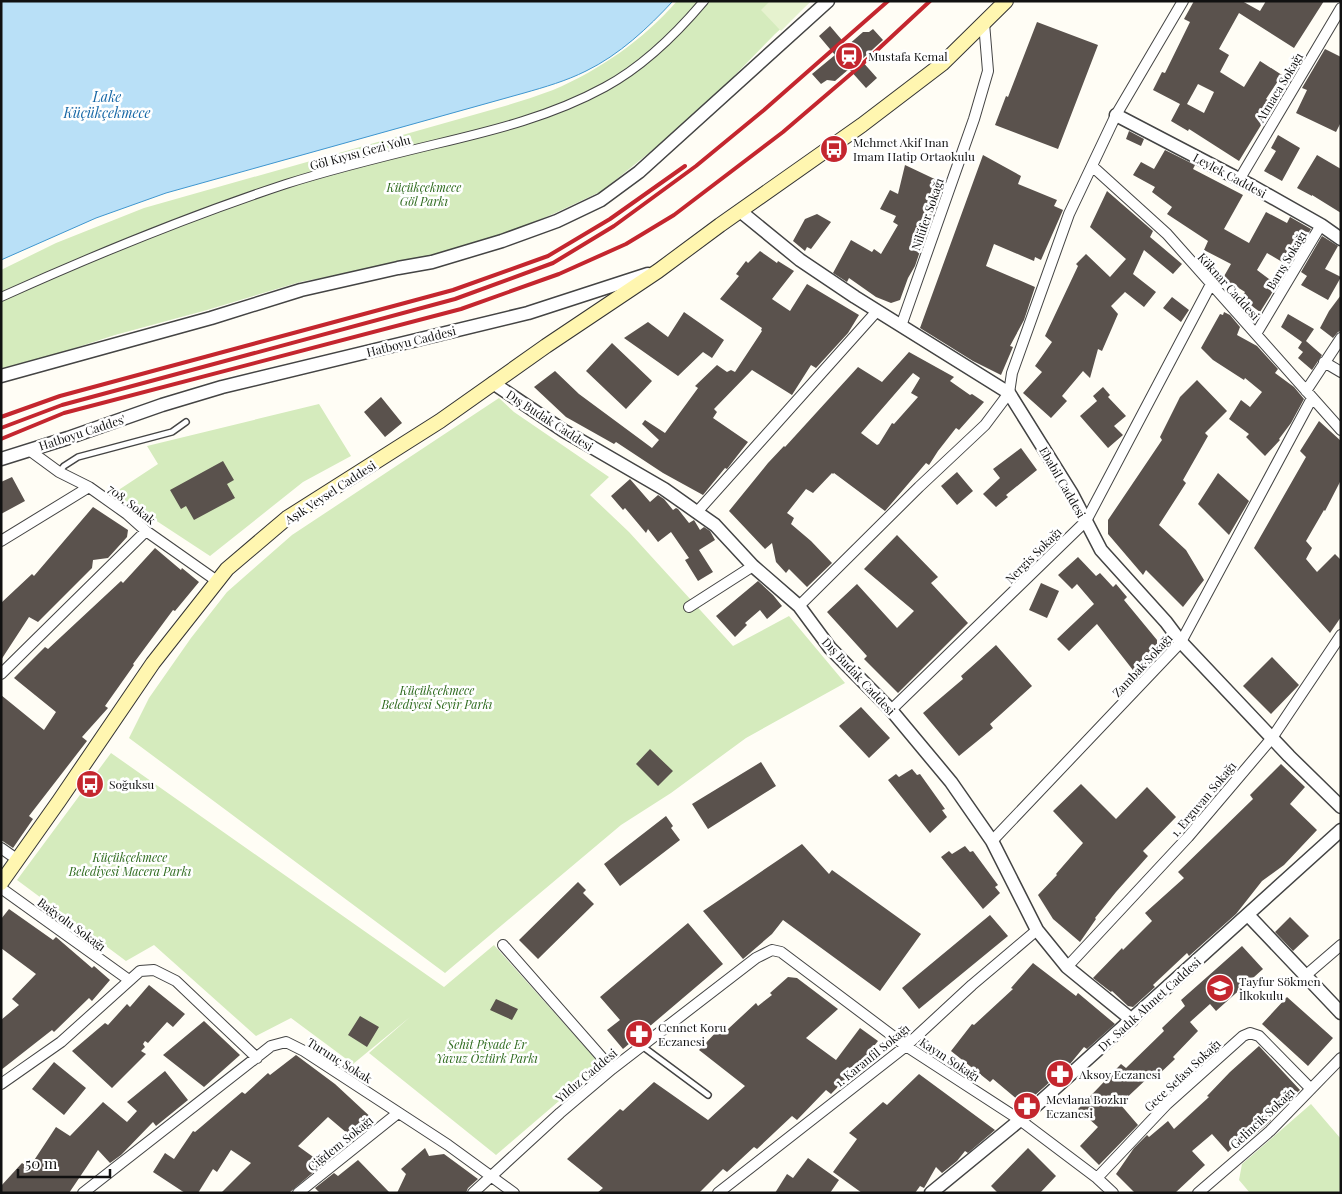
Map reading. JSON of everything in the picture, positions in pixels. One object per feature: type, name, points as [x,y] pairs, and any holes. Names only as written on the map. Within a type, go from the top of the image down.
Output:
[{"type":"main road","name":"Aşık Veysel Caddesi","points":[[1,883],[60,801],[153,663],[217,580],[227,570],[287,518],[433,426],[546,346],[658,271],[862,126],[942,64],[1006,1]]},
{"type":"street","name":"Göl Kıyısı Gezi Yolu","points":[[1,297],[154,232],[287,184],[382,157],[511,126],[560,109],[607,86],[648,57],[683,26],[704,1]]},
{"type":"street","points":[[1,376],[211,318],[301,290],[432,262],[502,241],[557,221],[601,200],[639,172],[828,1]]},
{"type":"street","points":[[799,606],[919,487],[985,425],[1008,393],[1012,373],[1069,214],[1116,115],[1183,1]]},
{"type":"street","name":"Atmaca Sokağı","points":[[1239,180],[1341,8]]},
{"type":"street","name":"Nilüfer Sokağı","points":[[901,326],[974,119],[988,71],[984,23]]},
{"type":"street","name":"Leylek Caddesi","points":[[1116,115],[1321,225],[1341,239]]},
{"type":"street","name":"Köknar Caddesi","points":[[1092,166],[1167,234],[1341,430]]},
{"type":"street","name":"Ebabil Caddesi","points":[[740,211],[800,260],[1008,393],[1072,494],[1101,550],[1166,622],[1181,642],[1272,738],[1341,806]]},
{"type":"street","name":"Barış Sokağı","points":[[1256,334],[1321,225]]},
{"type":"street","name":"Hatboyu Caddesi","points":[[162,405],[222,388],[528,312],[658,271]]},
{"type":"street","name":"Nergis Sokağı","points":[[891,710],[1086,521],[1211,284]]},
{"type":"street","points":[[697,512],[878,311]]},
{"type":"street","name":"Zambak Sokağı","points":[[992,841],[1181,642],[1309,395],[1324,362],[1341,338]]},
{"type":"street","points":[[1324,362],[1341,372]]},
{"type":"street","points":[[1,384],[22,376],[34,367]]},
{"type":"street","name":"Dış Budak Caddesi","points":[[493,383],[564,431],[664,489],[715,525],[753,566],[799,606],[830,648],[891,710],[951,782],[992,841],[1037,930],[1068,967],[1132,1020]]},
{"type":"street","name":"Hatboyu Caddes'","points":[[1,459],[162,405]]},
{"type":"street","name":"708. Sokak","points":[[29,450],[59,472],[89,487],[128,514],[146,531],[217,580]]},
{"type":"street","points":[[1,541],[89,487]]},
{"type":"street","points":[[1,674],[146,531]]},
{"type":"street","points":[[689,607],[753,566]]},
{"type":"street","name":"1. Erguvan Sokağı","points":[[1068,967],[1188,838],[1272,738],[1341,635]]},
{"type":"street","name":"Dr. Sadık Ahmet Caddesi","points":[[931,1193],[1020,1120],[1341,830]]},
{"type":"street","points":[[1,848],[18,860]]},
{"type":"street","name":"Bağyolu Sokağı","points":[[1,888],[129,980]]},
{"type":"street","points":[[1248,915],[1341,1013]]},
{"type":"street","name":"1. Karanfil Sokağı","points":[[718,1193],[906,1046],[972,985],[1037,930]]},
{"type":"street","points":[[503,945],[612,1069]]},
{"type":"street","points":[[1305,976],[1341,945]]},
{"type":"street","name":"Kayın Sokağı","points":[[772,950],[781,952],[906,1046],[1020,1120],[1097,1178],[1113,1193]]},
{"type":"street","name":"Yıldız Caddesi","points":[[473,1193],[560,1113],[612,1069],[756,958],[772,950]]},
{"type":"street","points":[[1,1084],[61,1042],[140,971],[154,970],[176,981],[256,1058]]},
{"type":"street","name":"Gece Sefası Sokağı","points":[[1097,1178],[1167,1104],[1243,1036],[1250,1033],[1259,1036],[1310,1089]]},
{"type":"street","name":"Turunç Sokak","points":[[84,1193],[271,1046],[286,1042],[304,1051],[398,1113],[514,1193]]},
{"type":"street","name":"Gelincik Sokağı","points":[[1198,1193],[1270,1131],[1341,1058]]},
{"type":"street","name":"Çiğdem Sokağı","points":[[298,1193],[398,1113]]},
{"type":"lane","points":[[59,472],[64,466],[78,457],[172,432],[186,422]]},
{"type":"lane","points":[[641,1046],[708,1095]]},
{"type":"green space","name":"Küçükçekmece Göl Parkı","points":[[677,1],[811,1],[775,34],[698,113],[602,191],[553,214],[503,235],[429,257],[300,282],[115,335],[1,372],[1,270],[56,243],[144,208],[505,106],[553,90],[587,73],[620,53],[650,29]]},
{"type":"green space","points":[[770,1],[811,1],[781,31],[761,10]]},
{"type":"green space","name":"Küçükçekmece Belediyesi Seyir Parkı","points":[[499,398],[514,412],[609,477],[590,495],[629,532],[733,646],[789,616],[845,683],[746,738],[671,793],[621,825],[445,973],[129,738],[149,698],[191,638],[227,592],[292,535]]},
{"type":"green space","points":[[319,404],[351,456],[303,482],[210,556],[114,493],[158,464],[147,446]]},
{"type":"green space","name":"Küçükçekmece Belediyesi Macera Parkı","points":[[111,753],[444,987],[494,945],[601,1065],[496,1155],[369,1053],[410,1017],[353,1064],[291,1018],[256,1036],[154,945],[126,961],[17,880]]},
{"type":"green space","points":[[1311,1104],[1341,1139],[1341,1189],[1337,1193],[1250,1193],[1239,1180],[1242,1164]]},
{"type":"water","name":"Lake Küçükçekmece","points":[[1,1],[673,1],[654,21],[621,49],[598,65],[571,78],[524,93],[166,193],[96,218],[1,260]]},
{"type":"building","points":[[1194,1],[1242,1],[1260,11],[1266,1],[1324,1],[1294,48],[1239,13],[1219,49],[1229,55],[1220,72],[1244,87],[1260,61],[1282,75],[1266,99],[1274,104],[1239,161],[1189,129],[1188,131],[1171,121],[1180,104],[1153,90],[1162,72],[1165,73],[1190,22],[1184,19]],"holes":[[[1198,84],[1214,92],[1204,113],[1187,104]]]},
{"type":"building","points":[[1037,22],[1098,45],[1058,149],[995,125]]},
{"type":"building","points":[[830,26],[847,46],[863,32],[869,32],[873,29],[883,40],[861,60],[877,78],[866,88],[849,69],[835,81],[827,80],[821,84],[812,74],[835,55],[819,36]]},
{"type":"building","points":[[1325,49],[1341,57],[1341,122],[1336,132],[1296,113],[1307,90],[1302,88]]},
{"type":"building","points":[[1129,131],[1144,139],[1141,146],[1126,139]]},
{"type":"building","points":[[1278,135],[1300,148],[1282,181],[1264,171],[1276,151],[1271,148]]},
{"type":"building","points":[[1165,150],[1195,165],[1193,169],[1243,195],[1224,229],[1249,243],[1266,212],[1287,223],[1290,217],[1311,229],[1289,266],[1267,253],[1257,270],[1277,285],[1260,312],[1241,298],[1245,292],[1223,278],[1231,264],[1204,250],[1208,241],[1167,214],[1172,207],[1152,192],[1155,187],[1133,175],[1141,162],[1154,169]]},
{"type":"building","points":[[983,155],[1021,176],[1018,184],[1057,200],[1054,206],[1063,210],[1041,260],[1035,257],[1034,261],[994,244],[986,266],[1035,287],[1024,320],[1010,346],[1013,347],[1001,375],[973,361],[920,328]]},
{"type":"building","points":[[1317,155],[1341,169],[1341,213],[1297,188]]},
{"type":"building","points":[[905,165],[943,183],[915,266],[908,278],[900,300],[891,303],[876,297],[849,278],[847,282],[833,273],[851,240],[872,252],[874,249],[881,254],[898,225],[893,222],[896,216],[880,209],[890,190],[898,194]]},
{"type":"building","points":[[1107,191],[1153,231],[1150,237],[1182,264],[1173,274],[1144,250],[1133,274],[1156,292],[1144,307],[1125,292],[1111,306],[1118,314],[1102,351],[1098,349],[1090,378],[1083,371],[1062,396],[1067,401],[1051,418],[1023,393],[1042,372],[1035,366],[1052,342],[1045,336],[1078,266],[1076,264],[1086,254],[1110,277],[1126,259],[1090,227]]},
{"type":"building","points":[[817,214],[831,222],[811,249],[807,247],[805,251],[793,241],[805,219]]},
{"type":"building","points":[[1322,236],[1338,246],[1325,269],[1341,277],[1328,300],[1301,285],[1307,276],[1301,272]]},
{"type":"building","points":[[760,251],[777,263],[778,261],[794,271],[772,299],[790,311],[807,284],[859,315],[848,333],[816,368],[811,365],[792,395],[752,370],[714,409],[717,412],[713,418],[748,442],[703,495],[663,473],[616,442],[614,444],[566,417],[534,387],[555,371],[579,394],[652,448],[659,440],[642,424],[645,420],[665,433],[698,388],[695,386],[717,365],[727,372],[731,370],[735,372],[762,331],[762,328],[720,299],[739,276],[736,274],[746,261],[748,263]]},
{"type":"building","points":[[1341,295],[1341,331],[1333,338],[1320,328],[1329,311]]},
{"type":"building","points":[[1172,297],[1189,310],[1181,322],[1163,308]]},
{"type":"building","points":[[684,312],[724,340],[712,358],[703,352],[678,376],[624,338],[648,322],[668,337]]},
{"type":"building","points":[[1224,312],[1230,315],[1240,327],[1237,335],[1257,346],[1278,369],[1275,373],[1294,387],[1304,399],[1280,440],[1265,456],[1246,437],[1249,434],[1229,419],[1241,400],[1250,407],[1262,392],[1245,378],[1244,380],[1213,360],[1201,348],[1220,314],[1223,315]]},
{"type":"building","points":[[1288,314],[1314,329],[1306,341],[1322,355],[1312,370],[1298,358],[1303,352],[1298,348],[1302,342],[1281,327]]},
{"type":"building","points":[[612,343],[652,381],[626,409],[586,371]]},
{"type":"building","points":[[909,352],[954,377],[950,381],[984,402],[959,430],[956,428],[929,465],[926,463],[885,511],[834,473],[813,493],[806,489],[787,513],[794,518],[791,524],[832,563],[807,587],[789,569],[786,573],[776,562],[772,543],[765,549],[729,511],[768,463],[858,367],[882,382]],"holes":[[[913,373],[920,378],[911,393],[918,397],[894,424],[892,423],[879,444],[877,445],[861,433]]]},
{"type":"building","points":[[1197,380],[1227,411],[1205,433],[1208,436],[1183,480],[1186,483],[1159,525],[1186,550],[1204,580],[1183,607],[1146,570],[1143,575],[1108,534],[1108,520],[1162,440],[1160,437],[1180,397]]},
{"type":"building","points":[[1103,387],[1110,395],[1108,397],[1126,416],[1114,426],[1123,435],[1108,448],[1080,416],[1097,401],[1093,396]]},
{"type":"building","points":[[381,397],[402,423],[385,437],[364,412]]},
{"type":"building","points":[[1319,421],[1341,441],[1341,480],[1325,511],[1306,541],[1312,548],[1306,559],[1317,572],[1335,554],[1341,560],[1341,617],[1330,633],[1254,548],[1306,457],[1300,451]]},
{"type":"building","points":[[1021,448],[1037,470],[1006,495],[1008,497],[996,507],[983,494],[1000,478],[993,469]]},
{"type":"building","points":[[223,461],[234,480],[227,484],[235,498],[194,520],[186,506],[181,509],[170,490]]},
{"type":"building","points":[[957,472],[973,491],[957,505],[941,486]]},
{"type":"building","points":[[1218,473],[1249,501],[1229,535],[1198,504]]},
{"type":"building","points":[[12,477],[25,501],[1,514],[1,482]]},
{"type":"building","points":[[630,479],[650,502],[658,495],[673,510],[678,509],[689,523],[694,520],[700,530],[704,527],[710,531],[715,540],[699,550],[713,572],[698,581],[685,560],[689,558],[671,532],[658,542],[648,529],[646,533],[625,508],[623,510],[611,496]]},
{"type":"building","points":[[93,507],[128,530],[127,537],[108,558],[93,560],[92,568],[38,622],[29,617],[1,660],[1,603],[32,574],[34,576]]},
{"type":"building","points":[[897,535],[938,577],[931,583],[968,623],[898,693],[864,659],[867,656],[827,612],[857,584],[897,628],[914,611],[864,569]]},
{"type":"building","points":[[155,548],[181,570],[182,568],[199,582],[175,611],[173,610],[133,664],[105,706],[108,708],[82,737],[87,741],[29,816],[33,819],[13,848],[1,840],[1,695],[44,730],[56,712],[14,678],[45,647],[48,649],[121,581],[123,583]]},
{"type":"building","points":[[1078,557],[1096,576],[1100,573],[1113,587],[1116,584],[1127,597],[1124,600],[1157,640],[1157,653],[1136,674],[1097,624],[1069,651],[1057,639],[1094,604],[1077,584],[1072,589],[1058,575]]},
{"type":"building","points":[[758,581],[782,606],[767,619],[760,610],[745,623],[747,625],[735,637],[716,616]]},
{"type":"building","points":[[1041,583],[1059,591],[1047,618],[1029,610]]},
{"type":"building","points":[[996,645],[1032,686],[990,724],[993,728],[959,756],[923,713],[963,679],[961,676]]},
{"type":"building","points":[[1272,657],[1299,685],[1271,714],[1243,686]]},
{"type":"building","points":[[861,707],[890,738],[869,758],[839,726]]},
{"type":"building","points":[[650,749],[673,771],[658,786],[636,764]]},
{"type":"building","points":[[761,762],[776,786],[708,829],[692,804]]},
{"type":"building","points":[[1281,764],[1305,787],[1290,804],[1317,830],[1284,865],[1262,881],[1236,914],[1189,956],[1187,953],[1133,1007],[1128,1006],[1112,991],[1093,978],[1152,921],[1145,913],[1184,878],[1178,872],[1253,799],[1250,795]]},
{"type":"building","points":[[912,769],[917,775],[920,774],[945,809],[942,810],[947,817],[930,833],[888,780],[896,774],[899,777]]},
{"type":"building","points":[[1081,784],[1116,819],[1147,787],[1176,817],[1143,851],[1148,856],[1095,918],[1080,942],[1053,919],[1038,895],[1083,843],[1053,811]]},
{"type":"building","points":[[666,816],[673,826],[671,828],[680,840],[620,886],[604,864]]},
{"type":"building","points":[[802,844],[829,874],[832,870],[921,934],[880,991],[783,920],[772,934],[743,959],[703,911]]},
{"type":"building","points":[[965,846],[970,852],[973,851],[998,885],[995,887],[1000,893],[983,909],[941,857],[949,851],[952,854]]},
{"type":"building","points":[[578,882],[586,890],[583,893],[594,904],[538,959],[519,940]]},
{"type":"building","points":[[9,909],[53,940],[56,937],[92,968],[94,966],[110,980],[92,1001],[89,998],[54,1032],[52,1030],[1,1070],[1,1020],[19,1005],[12,999],[36,974],[1,948],[1,919]]},
{"type":"building","points":[[990,915],[1008,936],[919,1009],[902,988]]},
{"type":"building","points":[[1290,917],[1309,936],[1293,951],[1275,932]]},
{"type":"building","points":[[688,923],[723,964],[623,1049],[607,1030],[620,1020],[600,997]]},
{"type":"building","points":[[1242,946],[1263,969],[1216,1011],[1210,1004],[1190,1022],[1198,1031],[1173,1057],[1175,1059],[1156,1077],[1152,1074],[1120,1104],[1138,1125],[1099,1165],[1080,1146],[1098,1127],[1078,1109],[1121,1064],[1126,1068],[1164,1031],[1162,1028],[1185,1006],[1181,1000]]},
{"type":"building","points":[[1033,963],[1076,996],[1078,993],[1115,1024],[1087,1049],[1084,1047],[1070,1064],[1024,1105],[993,1079],[990,1082],[951,1051],[972,1024],[974,1025],[1013,989],[1011,988]]},
{"type":"building","points":[[788,977],[797,978],[838,1009],[806,1038],[836,1060],[860,1028],[878,1041],[858,1066],[831,1094],[826,1090],[797,1120],[792,1116],[757,1149],[754,1147],[727,1172],[723,1169],[699,1193],[597,1193],[603,1188],[567,1159],[620,1109],[623,1111],[654,1082],[708,1120],[745,1086],[699,1050],[722,1026],[727,1030],[756,1003],[758,1006],[772,995],[770,993]]},
{"type":"building","points":[[149,985],[185,1014],[173,1027],[167,1022],[148,1043],[145,1041],[143,1044],[145,1047],[141,1051],[146,1054],[112,1088],[72,1051],[105,1023],[108,1025],[127,1004],[130,1007]]},
{"type":"building","points":[[1287,997],[1333,1038],[1308,1066],[1262,1024]]},
{"type":"building","points":[[496,999],[518,1009],[512,1020],[490,1010]]},
{"type":"building","points":[[360,1016],[379,1027],[367,1047],[348,1035]]},
{"type":"building","points":[[204,1021],[240,1055],[204,1087],[163,1055]]},
{"type":"building","points":[[1259,1046],[1300,1090],[1269,1118],[1271,1120],[1265,1126],[1251,1138],[1248,1134],[1228,1152],[1212,1134],[1192,1151],[1205,1165],[1175,1193],[1135,1193],[1116,1174],[1134,1148],[1147,1135],[1149,1137],[1168,1121],[1174,1129],[1209,1097],[1207,1096],[1230,1072]]},
{"type":"building","points":[[296,1055],[335,1084],[376,1122],[354,1139],[328,1117],[298,1146],[323,1164],[289,1193],[221,1193],[251,1163],[231,1150],[217,1172],[213,1169],[198,1193],[185,1193],[153,1172],[165,1153],[174,1159],[193,1131],[195,1132],[242,1092],[245,1094],[268,1073],[270,1075]]},
{"type":"building","points":[[54,1062],[86,1088],[64,1115],[32,1089]]},
{"type":"building","points":[[165,1071],[188,1100],[156,1126],[153,1122],[121,1155],[110,1163],[98,1150],[69,1193],[1,1193],[1,1186],[22,1163],[29,1168],[56,1127],[70,1136],[103,1102],[127,1122],[137,1111],[127,1102]]},
{"type":"building","points":[[919,1074],[995,1130],[968,1153],[965,1151],[957,1161],[942,1173],[936,1167],[924,1188],[920,1186],[915,1193],[862,1193],[833,1172],[857,1139],[849,1133],[883,1102],[887,1105]]},
{"type":"building","points":[[425,1148],[429,1156],[444,1154],[478,1179],[468,1188],[466,1193],[397,1193],[406,1174],[401,1169]]},
{"type":"building","points":[[1028,1148],[1056,1176],[1040,1193],[998,1193],[991,1186]]},
{"type":"building","points":[[808,1158],[839,1180],[830,1193],[775,1193],[787,1174],[793,1178]]},
{"type":"building","points":[[358,1160],[390,1193],[320,1193],[315,1188],[334,1173],[338,1176]]},
{"type":"railway","points":[[1,428],[62,405],[455,299],[553,263],[614,226],[696,166],[764,110],[888,1]]},
{"type":"railway","points":[[1,439],[64,413],[461,309],[559,274],[626,244],[674,215],[783,132],[859,67],[930,1]]},
{"type":"railway","points":[[1,417],[60,396],[453,290],[548,256],[610,219],[685,166]]},
{"type":"place","name":"Mustafa Kemal","points":[[849,56]]},
{"type":"place","name":"Mehmet Akif Inan Imam Hatip Ortaokulu","points":[[834,149]]},
{"type":"place","name":"Soğuksu","points":[[90,784]]},
{"type":"place","name":"Tayfur Sökmen İlkokulu","points":[[1220,988]]},
{"type":"place","name":"Cennet Koru Eczanesi","points":[[639,1034]]},
{"type":"place","name":"Aksoy Eczanesi","points":[[1060,1074]]},
{"type":"place","name":"Mevlana Bozkır Eczanesi","points":[[1027,1106]]},
{"type":"park label","name":"Şehit Piyade Er Yavuz Öztürk Parkı","points":[[487,1051]]}]
